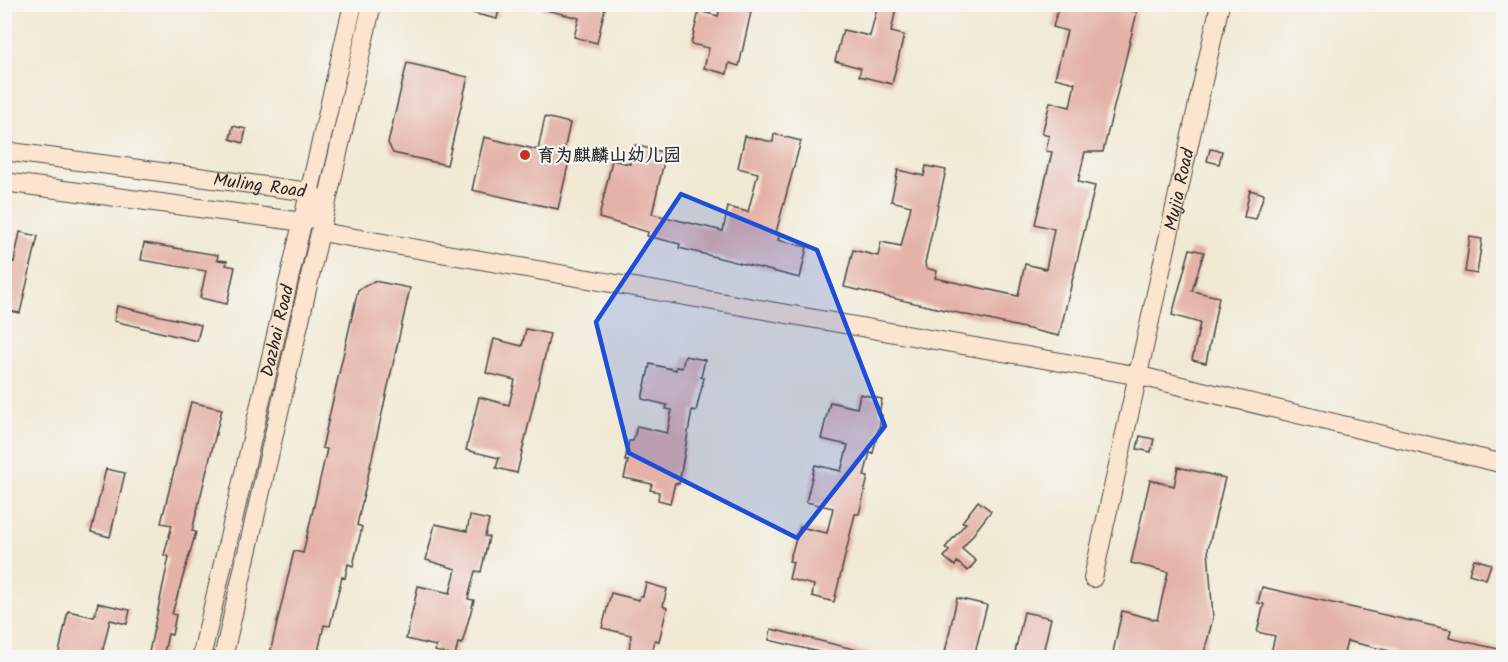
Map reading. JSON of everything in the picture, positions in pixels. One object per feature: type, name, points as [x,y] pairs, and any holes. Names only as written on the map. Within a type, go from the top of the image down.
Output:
[{"type":"street","name":"Dazhai Road","points":[[201,657],[353,4]]},
{"type":"street","name":"Dazhai Road","points":[[223,657],[372,4]]},
{"type":"street","name":"Mujia Road","points":[[1093,578],[1140,376],[1220,4]]},
{"type":"street","name":"Muling Road","points":[[4,151],[310,192],[327,208],[303,222],[4,182]]},
{"type":"street","points":[[321,232],[1140,376],[1503,464]]},
{"type":"highlighted area","points":[[681,194],[817,250],[885,426],[797,538],[629,453],[596,322]]},
{"type":"building","points":[[457,4],[500,4],[497,19],[456,9]]},
{"type":"building","points":[[543,4],[606,4],[597,43],[574,37],[579,18],[542,9]]},
{"type":"building","points":[[721,4],[743,4],[742,10],[751,12],[739,66],[729,63],[727,74],[704,68],[709,48],[691,44],[699,11],[718,16]]},
{"type":"building","points":[[878,4],[897,4],[891,32],[904,35],[892,84],[859,76],[861,68],[835,61],[843,30],[870,36]]},
{"type":"building","points":[[1059,4],[1104,4],[1137,12],[1103,152],[1085,152],[1078,182],[1095,186],[1059,336],[844,287],[853,250],[878,256],[881,242],[901,246],[911,206],[891,201],[898,170],[924,176],[926,166],[946,170],[925,263],[926,268],[937,271],[935,278],[1018,296],[1025,264],[1046,269],[1054,229],[1035,224],[1052,152],[1046,151],[1049,136],[1042,134],[1050,102],[1070,107],[1075,83],[1055,78],[1067,31],[1053,27]]},
{"type":"building","points":[[407,63],[468,77],[447,165],[393,153],[388,143]]},
{"type":"building","points":[[545,117],[570,123],[563,156],[570,157],[558,209],[472,190],[484,137],[538,150]]},
{"type":"building","points":[[233,126],[246,129],[243,143],[230,139]]},
{"type":"building","points":[[774,134],[801,141],[776,232],[780,234],[778,240],[807,247],[800,278],[679,248],[680,244],[647,236],[648,232],[599,218],[612,160],[630,164],[635,145],[666,153],[652,214],[723,231],[728,207],[748,212],[758,173],[738,168],[745,136],[773,142]]},
{"type":"building","points":[[1210,149],[1222,151],[1219,164],[1207,161]]},
{"type":"building","points":[[1250,190],[1264,194],[1256,219],[1244,217]]},
{"type":"building","points":[[20,232],[38,236],[20,313],[4,310],[4,260],[14,262]]},
{"type":"building","points":[[1470,237],[1482,239],[1477,274],[1465,272]]},
{"type":"building","points":[[144,243],[218,255],[217,260],[227,261],[226,265],[235,267],[227,304],[200,298],[206,271],[141,260]]},
{"type":"building","points":[[1190,249],[1204,252],[1192,291],[1219,297],[1206,363],[1192,360],[1200,323],[1172,315]]},
{"type":"building","points":[[374,281],[410,288],[357,525],[362,527],[353,566],[348,564],[345,578],[342,577],[330,626],[324,625],[317,657],[269,657],[294,551],[303,553],[327,449],[322,448],[358,290]]},
{"type":"building","points":[[117,306],[201,325],[197,341],[114,321]]},
{"type":"building","points":[[526,329],[550,334],[517,473],[496,468],[499,458],[466,450],[479,397],[509,405],[515,380],[486,373],[494,339],[522,346]]},
{"type":"building","points":[[685,356],[705,360],[701,377],[704,378],[696,411],[692,410],[679,484],[675,483],[670,503],[658,500],[659,492],[650,490],[652,484],[624,478],[628,461],[625,461],[629,441],[633,441],[637,426],[667,433],[672,410],[666,409],[667,405],[642,399],[650,364],[676,370],[676,367],[682,368]]},
{"type":"building","points":[[860,394],[882,399],[879,414],[882,415],[873,453],[870,452],[864,476],[868,477],[862,502],[859,514],[855,514],[834,602],[812,596],[814,585],[789,579],[793,562],[789,561],[800,527],[827,533],[833,508],[806,502],[815,465],[841,471],[848,445],[821,439],[830,402],[857,408]]},
{"type":"building","points":[[191,402],[222,409],[192,531],[196,532],[172,614],[176,615],[172,635],[168,634],[163,657],[148,657],[169,557],[164,555],[172,525],[161,523]]},
{"type":"building","points":[[1140,436],[1154,439],[1151,452],[1137,449]]},
{"type":"building","points":[[1178,467],[1225,478],[1208,549],[1213,618],[1203,657],[1112,657],[1122,611],[1157,620],[1168,572],[1131,563],[1150,480],[1174,486]]},
{"type":"building","points":[[106,469],[125,473],[110,537],[91,532]]},
{"type":"building","points":[[978,501],[991,511],[962,549],[976,561],[968,571],[957,562],[955,566],[944,557],[949,551],[945,548],[966,523],[962,522]]},
{"type":"building","points":[[470,516],[489,520],[485,536],[489,537],[481,572],[475,571],[468,599],[474,600],[462,644],[458,643],[455,656],[435,651],[436,646],[406,639],[418,586],[450,593],[456,569],[426,560],[435,524],[467,531]]},
{"type":"building","points":[[1474,559],[1491,564],[1486,579],[1469,574]]},
{"type":"building","points":[[646,583],[667,589],[663,606],[667,608],[662,629],[659,641],[655,640],[651,657],[628,657],[631,635],[602,628],[611,593],[639,600],[640,596],[643,596]]},
{"type":"building","points":[[1262,587],[1451,630],[1449,638],[1503,650],[1503,657],[1393,657],[1394,652],[1347,641],[1343,657],[1270,657],[1275,636],[1257,632],[1264,604],[1258,603]]},
{"type":"building","points":[[957,598],[987,605],[974,657],[944,657]]},
{"type":"building","points":[[98,603],[130,610],[127,624],[110,620],[101,657],[58,657],[68,611],[94,617]]},
{"type":"building","points":[[1024,612],[1051,618],[1042,657],[1014,657]]},
{"type":"building","points":[[771,629],[870,653],[869,657],[840,657],[769,640]]},
{"type":"place","name":"育为麒麟山幼儿园","points":[[525,155]]}]
